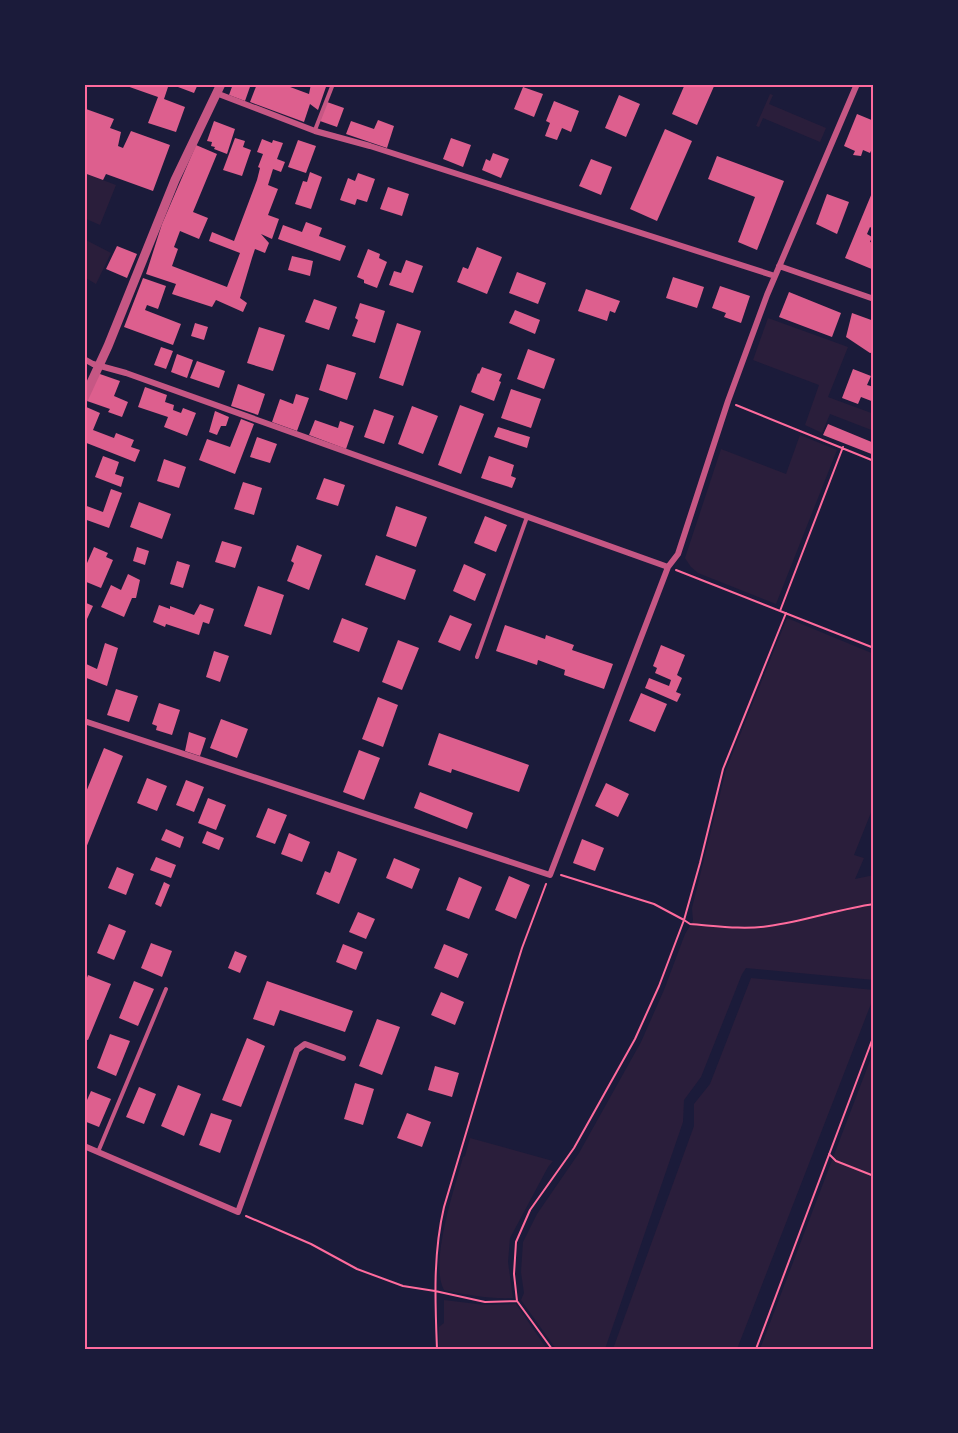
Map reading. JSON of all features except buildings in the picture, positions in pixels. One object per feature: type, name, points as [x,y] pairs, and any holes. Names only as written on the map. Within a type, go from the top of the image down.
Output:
[{"type":"street","points":[[84,721],[550,875],[668,567],[678,554],[728,401],[775,276],[857,84]]},
{"type":"street","points":[[84,398],[175,180],[219,89],[315,131],[370,146],[775,276]]},
{"type":"street","points":[[779,266],[874,299]]},
{"type":"street","points":[[84,359],[668,567]]},
{"type":"street","points":[[84,1146],[238,1212],[297,1050],[305,1044],[344,1058]]},
{"type":"lane","points":[[315,131],[333,84]]},
{"type":"lane","points":[[477,657],[527,516]]},
{"type":"lane","points":[[98,1152],[166,989]]},
{"type":"path","points":[[728,401],[874,461]]},
{"type":"path","points":[[780,611],[843,447]]},
{"type":"path","points":[[668,567],[874,648]]},
{"type":"path","points":[[552,1349],[517,1301],[514,1274],[516,1242],[530,1210],[574,1148],[635,1039],[659,986],[684,920],[723,769],[786,613]]},
{"type":"path","points":[[437,1349],[435,1291],[438,1233],[448,1191],[522,948],[550,875],[560,875],[654,904],[690,924],[740,928],[768,926],[874,904]]},
{"type":"path","points":[[756,1349],[874,1035]]},
{"type":"path","points":[[829,1154],[836,1161],[874,1176]]},
{"type":"path","points":[[238,1212],[311,1244],[357,1269],[402,1286],[485,1302],[517,1301]]},
{"type":"shaded area","points":[[770,94],[773,95],[769,104],[826,128],[820,142],[763,118],[759,127],[756,126]]},
{"type":"shaded area","points":[[84,173],[116,185],[100,225],[84,218]]},
{"type":"shaded area","points":[[84,239],[111,253],[96,284],[84,277]]},
{"type":"shaded area","points":[[768,318],[848,347],[828,397],[874,414],[874,431],[830,414],[822,433],[805,425],[819,385],[753,360]]},
{"type":"shaded area","points":[[800,435],[837,450],[776,604],[698,573],[685,558],[721,449],[786,474]]},
{"type":"shaded area","points":[[787,618],[874,654],[874,805],[854,855],[864,858],[855,879],[874,875],[874,980],[746,968],[701,1077],[684,1100],[683,1122],[605,1349],[556,1349],[521,1300],[524,1293],[521,1272],[523,1242],[537,1214],[579,1153],[641,1042],[664,990],[685,934],[693,921],[692,908],[726,770]]},
{"type":"shaded area","points":[[751,978],[874,990],[874,996],[737,1349],[613,1349],[694,1126],[694,1104],[710,1084]]},
{"type":"shaded area","points":[[874,1050],[874,1349],[760,1349]]},
{"type":"shaded area","points":[[470,1138],[553,1161],[510,1238],[508,1262],[513,1298],[495,1298],[444,1290],[440,1278],[441,1244],[445,1225]]},
{"type":"shaded area","points":[[444,1300],[485,1305],[516,1304],[547,1349],[439,1349],[439,1327],[444,1323]]}]
